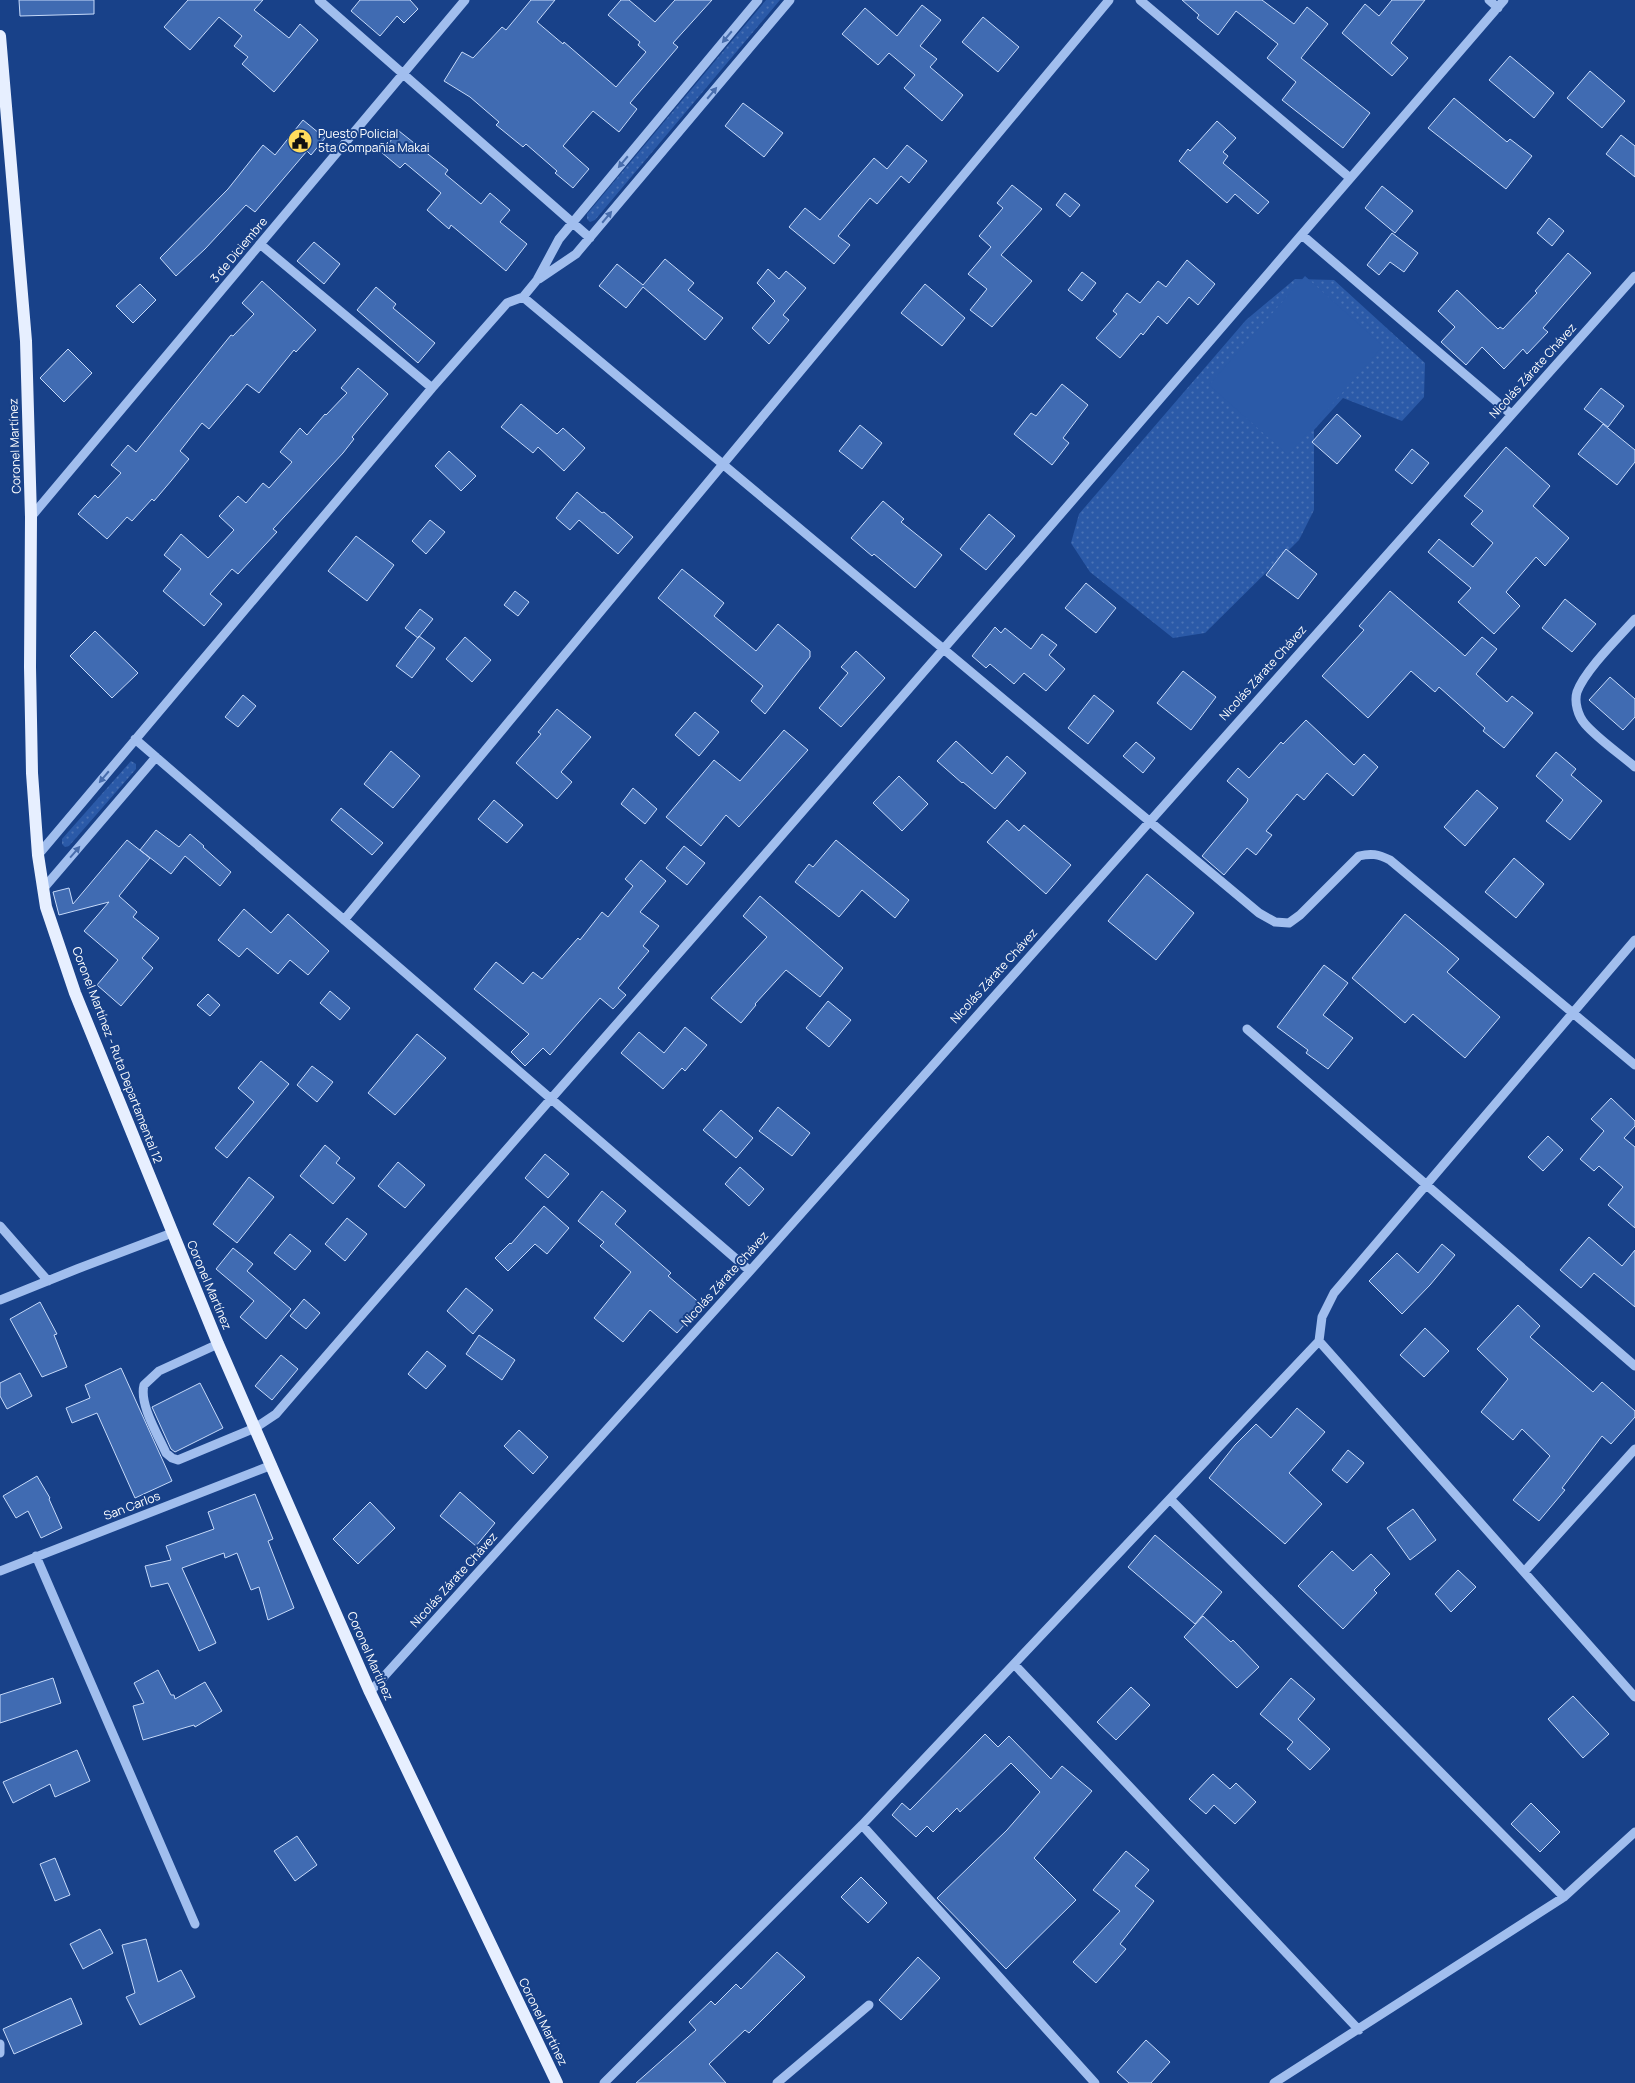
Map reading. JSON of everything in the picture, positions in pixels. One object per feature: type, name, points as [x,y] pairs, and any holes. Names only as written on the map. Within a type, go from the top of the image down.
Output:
[{"type":"main road","name":"Coronel Martínez","points":[[0,36],[26,341],[31,517],[30,706],[32,773],[38,855]]},
{"type":"main road","name":"Coronel Martínez - Ruta Departamental 12","points":[[38,855],[46,907],[75,993],[172,1233]]},
{"type":"main road","name":"Coronel Martínez","points":[[172,1233],[218,1344],[370,1692],[557,2083]]},
{"type":"street","points":[[319,0],[590,238]]},
{"type":"street","name":"3 de Diciembre","points":[[31,517],[465,0]]},
{"type":"street","points":[[38,855],[432,388],[506,303],[523,297],[537,280],[559,239],[758,0]]},
{"type":"street","points":[[537,280],[576,254],[790,0]]},
{"type":"street","points":[[344,920],[721,464],[1109,0]]},
{"type":"street","points":[[1140,0],[1350,178]]},
{"type":"street","points":[[1489,0],[1498,8]]},
{"type":"street","points":[[218,1344],[159,1371],[144,1385],[143,1396],[166,1453],[172,1458],[178,1460],[255,1428],[276,1414],[432,1233],[552,1099],[944,650],[1504,0]]},
{"type":"street","points":[[1302,235],[1511,414]]},
{"type":"street","points":[[260,244],[432,388]]},
{"type":"street","name":"Nicolás Zárate Chávez","points":[[370,1692],[750,1271],[1148,821],[1635,276]]},
{"type":"street","points":[[523,297],[1259,913],[1275,922],[1289,923],[1300,915],[1359,856],[1370,853],[1380,855],[1390,860],[1635,1065]]},
{"type":"street","points":[[1635,619],[1590,672],[1580,687],[1576,701],[1580,716],[1586,725],[1635,767]]},
{"type":"street","points":[[135,739],[750,1271]]},
{"type":"street","points":[[43,889],[156,757]]},
{"type":"street","points":[[604,2083],[862,1825],[1319,1341],[1322,1317],[1334,1293],[1635,940]]},
{"type":"street","points":[[1247,1029],[1635,1366]]},
{"type":"street","points":[[0,1226],[48,1281]]},
{"type":"street","points":[[0,1300],[172,1233]]},
{"type":"street","points":[[1319,1341],[1635,1697]]},
{"type":"street","points":[[1524,1572],[1635,1449]]},
{"type":"street","name":"San Carlos","points":[[0,1570],[272,1465]]},
{"type":"street","points":[[1170,1498],[1564,1897]]},
{"type":"street","points":[[36,1556],[195,1924]]},
{"type":"street","points":[[1014,1664],[1359,2030]]},
{"type":"street","points":[[862,1825],[1095,2083]]},
{"type":"street","points":[[1274,2083],[1564,1897],[1635,1832]]},
{"type":"street","points":[[777,2083],[869,2005]]},
{"type":"street","points":[[0,2044],[0,2053]]},
{"type":"shaded area","points":[[766,0],[780,0],[595,220],[590,222],[587,219],[587,214]]},
{"type":"shaded area","points":[[1305,276],[1383,346],[1288,455],[1209,385]]},
{"type":"shaded area","points":[[1295,279],[1334,280],[1425,363],[1424,397],[1402,421],[1343,398],[1314,430],[1314,510],[1299,540],[1205,633],[1173,638],[1090,572],[1071,543],[1079,514],[1246,320]]},
{"type":"shaded area","points":[[131,761],[136,764],[136,769],[69,846],[65,847],[62,844],[62,839]]},
{"type":"building","points":[[19,0],[94,0],[94,14],[20,16]]},
{"type":"building","points":[[188,0],[263,0],[254,10],[289,38],[300,24],[318,40],[274,92],[242,64],[248,57],[234,46],[242,36],[219,17],[190,50],[164,27]]},
{"type":"building","points":[[360,0],[410,0],[418,9],[404,23],[397,16],[380,36],[351,11]]},
{"type":"building","points":[[531,0],[555,0],[537,22],[563,44],[564,42],[616,87],[646,52],[638,45],[640,42],[608,15],[621,0],[629,0],[655,22],[675,0],[712,0],[673,43],[678,47],[630,103],[637,109],[619,132],[593,111],[563,146],[589,169],[573,188],[526,144],[523,147],[496,125],[499,122],[470,97],[444,81],[462,52],[473,58],[502,27],[506,30]]},
{"type":"building","points":[[1182,0],[1262,0],[1294,24],[1307,7],[1328,24],[1301,58],[1370,113],[1343,148],[1282,100],[1296,82],[1267,58],[1278,44],[1236,11],[1218,35],[1197,18],[1199,15]]},
{"type":"building","points":[[1392,0],[1425,0],[1391,43],[1408,58],[1392,76],[1342,33],[1365,4],[1379,16]]},
{"type":"building","points":[[922,5],[941,20],[920,46],[937,59],[930,67],[963,95],[942,121],[904,88],[915,75],[889,53],[878,65],[842,34],[865,8],[897,36]]},
{"type":"building","points":[[983,17],[1019,47],[998,72],[962,42]]},
{"type":"building","points":[[1510,56],[1554,93],[1534,118],[1489,80]]},
{"type":"building","points":[[1590,71],[1625,101],[1602,128],[1567,98]]},
{"type":"building","points":[[1454,98],[1507,142],[1510,139],[1532,156],[1506,189],[1428,128]]},
{"type":"building","points":[[743,103],[783,133],[764,157],[725,126]]},
{"type":"building","points":[[303,120],[325,138],[311,155],[307,151],[255,212],[246,205],[205,249],[176,276],[160,258],[228,189],[263,145],[275,155]]},
{"type":"building","points":[[1217,121],[1236,138],[1223,152],[1228,156],[1223,163],[1269,202],[1258,214],[1235,194],[1227,203],[1179,161],[1188,149],[1190,151]]},
{"type":"building","points":[[399,131],[448,170],[445,174],[481,204],[490,193],[510,210],[500,222],[527,244],[506,271],[451,225],[449,229],[427,210],[441,193],[405,163],[400,168],[381,152]]},
{"type":"building","points":[[1621,135],[1635,146],[1635,177],[1606,154]]},
{"type":"building","points":[[907,145],[927,161],[909,183],[901,176],[877,204],[870,198],[838,236],[850,245],[834,264],[789,227],[805,208],[820,220],[874,158],[887,169]]},
{"type":"building","points":[[1012,185],[1042,209],[1001,255],[1032,281],[992,327],[970,310],[987,289],[968,274],[991,247],[979,236],[1003,208],[997,203]]},
{"type":"building","points":[[1382,186],[1413,211],[1395,233],[1365,208]]},
{"type":"building","points":[[1065,193],[1080,205],[1070,217],[1056,205]]},
{"type":"building","points":[[1549,218],[1564,231],[1552,246],[1537,233]]},
{"type":"building","points":[[1392,233],[1418,253],[1404,272],[1390,262],[1379,275],[1367,265]]},
{"type":"building","points":[[314,242],[340,264],[324,284],[297,261]]},
{"type":"building","points":[[1568,253],[1591,273],[1543,328],[1548,332],[1527,354],[1523,349],[1504,369],[1482,347],[1466,365],[1441,342],[1455,327],[1438,311],[1457,290],[1498,329],[1500,327],[1503,329],[1537,293],[1535,291]]},
{"type":"building","points":[[665,259],[694,283],[688,290],[723,318],[705,340],[643,287],[626,308],[599,286],[617,264],[643,285]]},
{"type":"building","points":[[1187,260],[1215,284],[1198,305],[1189,297],[1167,324],[1158,316],[1143,335],[1141,333],[1120,358],[1096,338],[1117,314],[1113,311],[1127,293],[1140,303],[1158,281],[1166,287]]},
{"type":"building","points":[[768,269],[779,279],[786,271],[806,288],[783,315],[789,320],[769,344],[752,328],[775,301],[757,283]]},
{"type":"building","points":[[1082,272],[1096,283],[1082,301],[1068,290]]},
{"type":"building","points":[[262,281],[316,330],[296,352],[294,350],[259,393],[247,384],[209,429],[202,423],[180,451],[189,459],[171,481],[154,501],[152,499],[132,521],[127,517],[107,539],[78,514],[95,495],[98,498],[121,473],[111,465],[128,445],[136,452],[231,335],[233,336],[254,314],[242,303]]},
{"type":"building","points":[[140,284],[156,300],[133,323],[116,306]]},
{"type":"building","points":[[925,284],[965,318],[942,346],[901,313]]},
{"type":"building","points":[[376,287],[396,304],[393,308],[435,343],[418,363],[357,310]]},
{"type":"building","points":[[68,349],[92,373],[64,402],[40,378]]},
{"type":"building","points":[[358,368],[388,394],[352,437],[354,439],[343,453],[273,529],[277,532],[238,574],[232,569],[210,594],[222,604],[204,626],[163,591],[181,569],[164,555],[181,534],[208,558],[234,530],[219,516],[238,496],[246,503],[263,483],[269,488],[292,462],[280,452],[300,428],[307,435],[347,393],[341,388]]},
{"type":"building","points":[[1062,384],[1088,405],[1063,438],[1069,443],[1052,465],[1014,434],[1031,413],[1036,416]]},
{"type":"building","points":[[1601,388],[1624,406],[1608,427],[1584,409]]},
{"type":"building","points":[[521,404],[557,434],[563,428],[585,448],[564,471],[538,447],[533,453],[501,427]]},
{"type":"building","points":[[1337,414],[1361,436],[1337,464],[1312,442]]},
{"type":"building","points":[[1603,424],[1635,450],[1635,462],[1617,485],[1578,454]]},
{"type":"building","points":[[860,425],[882,443],[862,469],[839,451]]},
{"type":"building","points":[[1506,447],[1550,486],[1533,506],[1569,538],[1545,566],[1536,557],[1506,592],[1520,606],[1494,634],[1458,602],[1471,588],[1428,552],[1439,539],[1473,567],[1493,543],[1471,524],[1483,511],[1464,496]]},
{"type":"building","points":[[1412,449],[1429,463],[1412,484],[1395,470]]},
{"type":"building","points":[[449,451],[476,476],[461,491],[435,466]]},
{"type":"building","points":[[577,492],[633,537],[618,554],[579,520],[570,530],[556,518]]},
{"type":"building","points":[[883,501],[904,519],[901,522],[942,555],[915,588],[874,554],[872,556],[851,538]]},
{"type":"building","points":[[989,514],[1015,536],[986,570],[960,549]]},
{"type":"building","points":[[430,520],[445,532],[426,554],[412,541]]},
{"type":"building","points":[[356,536],[394,565],[367,601],[328,571]]},
{"type":"building","points":[[1286,549],[1317,574],[1298,599],[1266,575]]},
{"type":"building","points":[[682,569],[724,603],[714,616],[756,651],[778,624],[810,651],[810,657],[765,714],[751,701],[763,686],[658,598]]},
{"type":"building","points":[[1086,583],[1116,608],[1096,633],[1065,608]]},
{"type":"building","points":[[515,591],[529,602],[518,616],[504,605]]},
{"type":"building","points":[[1390,591],[1465,656],[1482,637],[1497,649],[1476,674],[1507,702],[1512,696],[1533,713],[1504,748],[1483,731],[1485,728],[1439,687],[1435,692],[1411,671],[1368,718],[1322,676],[1364,630],[1359,626]]},
{"type":"building","points":[[1565,599],[1596,624],[1572,652],[1542,628]]},
{"type":"building","points":[[420,609],[433,619],[418,638],[405,628]]},
{"type":"building","points":[[995,627],[1001,633],[1005,628],[1031,649],[1042,634],[1057,645],[1049,655],[1065,669],[1046,691],[1024,673],[1014,684],[990,664],[986,668],[972,656]]},
{"type":"building","points":[[95,631],[138,673],[112,698],[70,656]]},
{"type":"building","points":[[419,636],[435,648],[412,678],[396,666]]},
{"type":"building","points":[[465,637],[491,660],[472,682],[446,659]]},
{"type":"building","points":[[856,651],[885,678],[841,727],[819,708],[848,673],[841,667]]},
{"type":"building","points":[[1183,671],[1216,697],[1191,730],[1157,703]]},
{"type":"building","points":[[1610,677],[1635,699],[1635,717],[1623,730],[1589,700]]},
{"type":"building","points":[[243,695],[256,706],[238,727],[225,717]]},
{"type":"building","points":[[1094,695],[1114,711],[1088,744],[1068,728]]},
{"type":"building","points":[[557,709],[591,737],[561,772],[572,782],[557,799],[516,763],[541,734],[538,732]]},
{"type":"building","points":[[695,712],[719,732],[699,756],[675,735]]},
{"type":"building","points":[[1306,720],[1354,765],[1364,754],[1378,767],[1353,796],[1327,773],[1304,800],[1297,794],[1266,831],[1272,835],[1256,855],[1247,848],[1224,875],[1202,856],[1248,799],[1227,781],[1238,768],[1249,778],[1281,742],[1283,744]]},
{"type":"building","points":[[784,730],[808,750],[739,827],[726,815],[701,846],[666,817],[714,760],[740,781]]},
{"type":"building","points":[[956,741],[992,774],[1007,756],[1026,773],[995,809],[937,761]]},
{"type":"building","points":[[1136,742],[1155,758],[1143,773],[1123,756]]},
{"type":"building","points":[[391,751],[420,776],[393,808],[364,784]]},
{"type":"building","points":[[1556,752],[1576,769],[1571,775],[1602,801],[1570,840],[1546,821],[1563,800],[1536,776]]},
{"type":"building","points":[[899,776],[928,804],[902,831],[873,803]]},
{"type":"building","points":[[633,788],[657,809],[645,824],[621,804]]},
{"type":"building","points":[[1477,790],[1498,808],[1465,846],[1444,827]]},
{"type":"building","points":[[494,800],[523,825],[507,843],[478,819]]},
{"type":"building","points":[[341,808],[383,843],[372,855],[331,820]]},
{"type":"building","points":[[1007,820],[1019,831],[1024,825],[1071,865],[1046,894],[987,842]]},
{"type":"building","points":[[156,830],[179,847],[190,834],[231,872],[220,886],[185,856],[171,874],[140,850]]},
{"type":"building","points":[[127,840],[150,858],[119,896],[137,912],[133,917],[159,938],[142,958],[153,968],[121,1006],[97,985],[118,960],[84,931],[109,902],[59,915],[53,892],[69,888],[73,904]]},
{"type":"building","points":[[836,840],[909,900],[895,918],[862,890],[839,917],[795,882],[809,864],[813,867]]},
{"type":"building","points":[[684,846],[705,863],[687,885],[666,868]]},
{"type":"building","points":[[1514,858],[1544,884],[1516,918],[1485,892]]},
{"type":"building","points":[[641,860],[666,881],[640,912],[659,926],[643,946],[649,951],[618,988],[626,995],[613,1009],[600,998],[550,1055],[543,1048],[525,1066],[511,1052],[529,1034],[474,989],[496,962],[523,984],[533,972],[542,979],[578,938],[580,940],[602,912],[608,917],[633,886],[625,879]]},
{"type":"building","points":[[1147,874],[1194,913],[1156,960],[1108,921]]},
{"type":"building","points":[[760,896],[843,968],[820,997],[786,970],[755,1004],[741,1023],[711,998],[767,937],[743,916]]},
{"type":"building","points":[[244,909],[271,933],[288,914],[329,951],[308,975],[290,960],[278,974],[247,948],[239,957],[218,940]]},
{"type":"building","points":[[1405,914],[1459,959],[1447,972],[1500,1017],[1465,1058],[1413,1014],[1405,1023],[1352,978]]},
{"type":"building","points":[[1324,965],[1348,983],[1323,1015],[1353,1038],[1328,1069],[1306,1053],[1308,1050],[1277,1027]]},
{"type":"building","points":[[330,991],[350,1008],[340,1020],[320,1003]]},
{"type":"building","points":[[208,994],[220,1005],[210,1016],[197,1005]]},
{"type":"building","points":[[828,1001],[851,1020],[829,1047],[806,1028]]},
{"type":"building","points":[[685,1027],[707,1045],[685,1071],[682,1068],[663,1089],[621,1053],[639,1032],[664,1053]]},
{"type":"building","points":[[417,1034],[446,1058],[395,1115],[368,1093]]},
{"type":"building","points":[[261,1061],[289,1084],[227,1158],[215,1148],[254,1102],[238,1088]]},
{"type":"building","points":[[312,1066],[333,1082],[317,1102],[297,1085]]},
{"type":"building","points":[[1611,1098],[1635,1121],[1635,1126],[1624,1138],[1635,1147],[1635,1228],[1608,1205],[1623,1187],[1599,1166],[1594,1171],[1580,1159],[1604,1131],[1591,1119]]},
{"type":"building","points":[[778,1107],[810,1133],[792,1156],[759,1131]]},
{"type":"building","points":[[721,1110],[753,1138],[736,1158],[703,1130]]},
{"type":"building","points":[[1548,1136],[1563,1150],[1543,1171],[1528,1157]]},
{"type":"building","points":[[325,1145],[340,1158],[336,1163],[355,1178],[333,1204],[300,1176]]},
{"type":"building","points":[[545,1154],[569,1174],[548,1198],[525,1178]]},
{"type":"building","points":[[398,1162],[425,1185],[405,1208],[378,1186]]},
{"type":"building","points":[[740,1167],[764,1189],[749,1206],[725,1184]]},
{"type":"building","points":[[249,1177],[274,1197],[237,1243],[213,1224]]},
{"type":"building","points":[[602,1191],[626,1211],[615,1224],[671,1273],[668,1276],[702,1305],[677,1333],[650,1310],[623,1342],[594,1318],[631,1272],[600,1246],[604,1242],[578,1221]]},
{"type":"building","points":[[544,1206],[569,1228],[547,1254],[535,1244],[508,1271],[495,1258],[511,1244]]},
{"type":"building","points":[[347,1218],[367,1234],[345,1261],[325,1244]]},
{"type":"building","points":[[290,1234],[311,1251],[295,1270],[274,1253]]},
{"type":"building","points":[[1589,1237],[1622,1266],[1635,1250],[1635,1307],[1594,1273],[1581,1288],[1560,1270]]},
{"type":"building","points":[[1442,1244],[1455,1255],[1402,1314],[1369,1281],[1397,1253],[1418,1273]]},
{"type":"building","points":[[233,1248],[253,1264],[247,1271],[291,1309],[266,1339],[240,1317],[254,1301],[216,1269]]},
{"type":"building","points":[[466,1288],[493,1310],[473,1334],[447,1311]]},
{"type":"building","points":[[304,1299],[320,1313],[306,1329],[290,1316]]},
{"type":"building","points":[[40,1302],[57,1334],[54,1335],[67,1367],[42,1377],[10,1319]]},
{"type":"building","points":[[1518,1305],[1540,1326],[1530,1337],[1593,1392],[1602,1382],[1635,1411],[1635,1417],[1611,1444],[1602,1436],[1562,1488],[1565,1490],[1539,1521],[1513,1500],[1550,1456],[1522,1429],[1513,1440],[1481,1412],[1508,1379],[1477,1349]]},
{"type":"building","points":[[1425,1328],[1449,1351],[1424,1377],[1400,1355]]},
{"type":"building","points":[[479,1335],[515,1360],[502,1380],[466,1354]]},
{"type":"building","points":[[427,1351],[446,1366],[426,1389],[408,1374]]},
{"type":"building","points":[[281,1355],[298,1369],[272,1400],[255,1386]]},
{"type":"building","points":[[121,1368],[172,1481],[135,1498],[97,1413],[72,1423],[66,1408],[90,1398],[85,1385]]},
{"type":"building","points":[[20,1373],[32,1396],[7,1409],[0,1396],[0,1383]]},
{"type":"building","points":[[200,1383],[223,1428],[175,1452],[171,1449],[152,1407]]},
{"type":"building","points":[[1297,1408],[1325,1432],[1289,1473],[1322,1504],[1285,1544],[1209,1478],[1235,1445],[1256,1424],[1271,1438]]},
{"type":"building","points":[[519,1430],[548,1457],[533,1474],[504,1446]]},
{"type":"building","points":[[1348,1450],[1364,1463],[1347,1483],[1332,1470]]},
{"type":"building","points":[[37,1476],[50,1498],[62,1528],[41,1538],[28,1511],[16,1518],[3,1496]]},
{"type":"building","points":[[460,1492],[495,1523],[476,1546],[440,1516]]},
{"type":"building","points":[[255,1494],[273,1539],[268,1541],[294,1608],[268,1620],[259,1587],[251,1590],[237,1553],[225,1558],[224,1553],[182,1568],[216,1643],[199,1651],[168,1583],[151,1587],[145,1566],[171,1560],[166,1546],[214,1529],[208,1512]]},
{"type":"building","points":[[370,1502],[395,1528],[358,1564],[333,1539]]},
{"type":"building","points":[[1413,1509],[1436,1540],[1410,1560],[1387,1528]]},
{"type":"building","points":[[1155,1535],[1222,1592],[1195,1624],[1128,1567]]},
{"type":"building","points":[[1332,1551],[1353,1571],[1371,1554],[1390,1574],[1374,1590],[1377,1593],[1343,1629],[1298,1586]]},
{"type":"building","points":[[1458,1570],[1476,1587],[1451,1612],[1435,1594]]},
{"type":"building","points":[[1203,1616],[1231,1642],[1233,1640],[1259,1667],[1237,1688],[1184,1637]]},
{"type":"building","points":[[158,1670],[175,1699],[205,1682],[222,1711],[195,1727],[194,1725],[143,1740],[133,1706],[144,1703],[134,1683]]},
{"type":"building","points":[[53,1678],[61,1703],[0,1723],[0,1695]]},
{"type":"building","points":[[1291,1678],[1315,1699],[1298,1719],[1330,1749],[1310,1770],[1287,1749],[1293,1742],[1260,1714]]},
{"type":"building","points":[[1131,1687],[1150,1705],[1116,1740],[1097,1722]]},
{"type":"building","points":[[1573,1696],[1609,1734],[1583,1758],[1548,1719]]},
{"type":"building","points":[[985,1734],[998,1747],[1009,1736],[1051,1779],[1062,1766],[1092,1791],[1034,1858],[1076,1900],[1006,1969],[937,1898],[1007,1830],[1040,1792],[1011,1763],[960,1812],[957,1808],[933,1832],[927,1826],[916,1837],[892,1815],[902,1803],[910,1810]]},
{"type":"building","points":[[77,1750],[90,1781],[55,1797],[50,1784],[13,1803],[3,1782]]},
{"type":"building","points":[[1213,1774],[1230,1789],[1236,1783],[1256,1802],[1235,1824],[1214,1805],[1206,1814],[1189,1799]]},
{"type":"building","points":[[1531,1803],[1560,1832],[1540,1852],[1511,1824]]},
{"type":"building","points":[[297,1836],[317,1865],[295,1881],[274,1851]]},
{"type":"building","points":[[1126,1851],[1149,1870],[1135,1886],[1154,1901],[1120,1944],[1126,1949],[1096,1983],[1073,1962],[1120,1911],[1093,1890]]},
{"type":"building","points":[[55,1858],[70,1895],[55,1901],[40,1864]]},
{"type":"building","points":[[861,1877],[887,1903],[868,1923],[841,1897]]},
{"type":"building","points":[[100,1929],[113,1953],[83,1969],[70,1944]]},
{"type":"building","points":[[146,1939],[158,1982],[181,1970],[195,1997],[140,2025],[126,1997],[135,1993],[122,1945]]},
{"type":"building","points":[[777,1952],[805,1977],[749,2033],[745,2030],[709,2064],[726,2083],[636,2083],[696,2030],[689,2022],[711,2001],[715,2005],[736,1984],[741,1989]]},
{"type":"building","points":[[918,1957],[940,1978],[901,2020],[879,2000]]},
{"type":"building","points":[[71,1998],[82,2024],[14,2054],[3,2029]]},
{"type":"building","points":[[1146,2040],[1170,2062],[1151,2083],[1129,2083],[1117,2072]]},
{"type":"place","name":"Puesto Policial 5ta Compañía Makai","points":[[300,141]]}]
